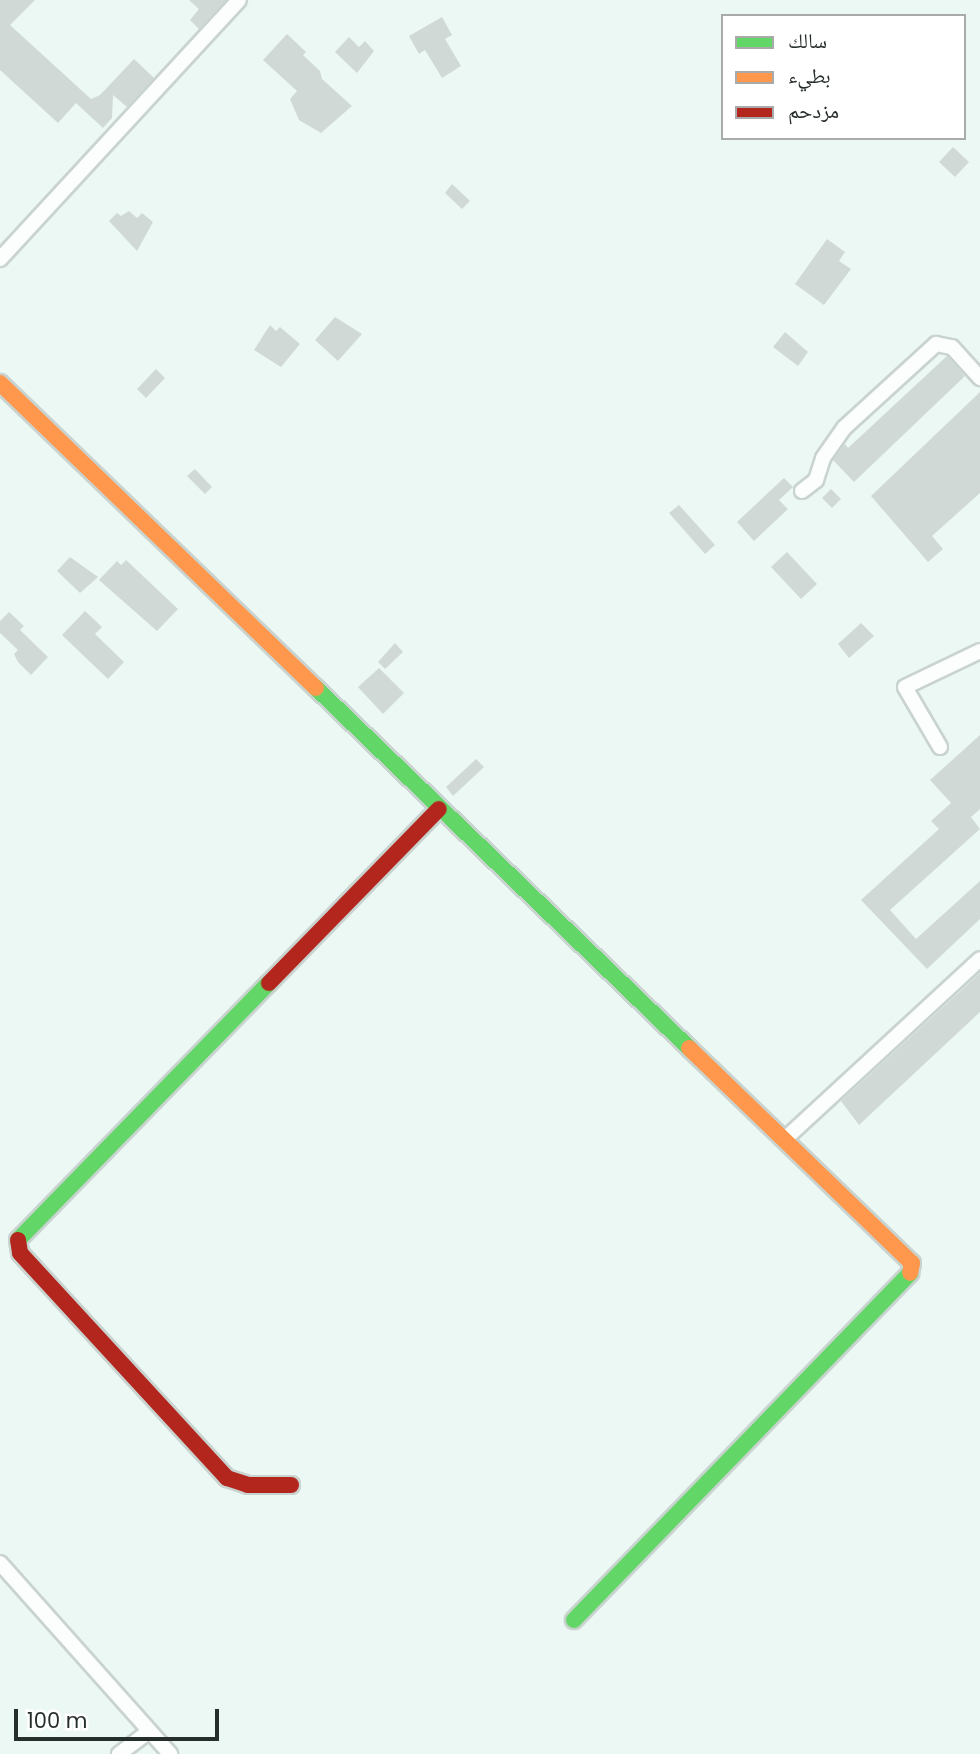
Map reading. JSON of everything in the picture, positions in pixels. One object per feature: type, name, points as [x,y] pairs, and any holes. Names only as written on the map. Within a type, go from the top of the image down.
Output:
[{"type":"street","points":[[0,259],[237,1]]},
{"type":"street","points":[[802,491],[816,480],[823,458],[844,428],[936,344],[953,347],[980,377]]},
{"type":"street","points":[[0,383],[439,809],[910,1259],[910,1274],[574,1620]]},
{"type":"street","points":[[940,747],[905,687],[980,651]]},
{"type":"street","points":[[291,1485],[248,1485],[227,1478],[20,1253],[18,1238],[439,809]]},
{"type":"street","points":[[785,1139],[980,959]]},
{"type":"street","points":[[0,1563],[170,1754]]},
{"type":"street","points":[[119,1754],[149,1731]]},
{"type":"building","points":[[0,0],[35,0],[10,25],[91,99],[100,95],[134,59],[154,78],[127,107],[113,95],[112,118],[103,128],[76,103],[58,123],[0,70]]},
{"type":"building","points":[[189,0],[226,0],[199,29],[190,20],[199,9]]},
{"type":"building","points":[[442,17],[452,35],[445,39],[461,66],[442,78],[425,50],[419,54],[409,36]]},
{"type":"building","points":[[287,34],[306,52],[303,55],[320,71],[322,79],[352,106],[321,133],[299,120],[290,99],[297,91],[263,60]]},
{"type":"building","points":[[349,37],[359,47],[365,41],[374,51],[357,73],[335,52]]},
{"type":"building","points":[[953,147],[969,162],[955,177],[939,162]]},
{"type":"building","points":[[452,184],[470,201],[462,209],[445,193]]},
{"type":"building","points":[[129,211],[137,218],[142,213],[153,222],[137,251],[109,221],[117,213],[121,216]]},
{"type":"building","points":[[827,239],[845,252],[839,261],[851,269],[824,305],[795,284]]},
{"type":"building","points":[[335,317],[362,334],[338,361],[315,340]]},
{"type":"building","points":[[270,325],[276,331],[280,327],[300,344],[281,367],[254,350]]},
{"type":"building","points":[[785,332],[808,352],[798,366],[773,347]]},
{"type":"building","points":[[947,356],[965,376],[854,482],[833,460],[845,444],[848,448]]},
{"type":"building","points":[[156,369],[165,378],[146,398],[137,389]]},
{"type":"building","points":[[980,392],[980,493],[932,536],[943,549],[928,562],[871,496]]},
{"type":"building","points":[[195,469],[212,487],[205,494],[187,476]]},
{"type":"building","points":[[784,478],[793,487],[779,500],[788,509],[754,541],[737,522]]},
{"type":"building","points":[[831,489],[841,499],[832,508],[822,498]]},
{"type":"building","points":[[679,505],[715,545],[705,554],[669,513]]},
{"type":"building","points":[[787,552],[817,584],[801,599],[771,567]]},
{"type":"building","points":[[70,557],[98,577],[80,593],[57,571]]},
{"type":"building","points":[[126,560],[178,609],[157,631],[99,580],[117,561],[121,565]]},
{"type":"building","points":[[85,611],[102,627],[95,634],[124,662],[108,679],[62,635]]},
{"type":"building","points":[[9,612],[24,626],[20,630],[48,657],[31,675],[18,662],[14,654],[18,650],[0,633],[0,621]]},
{"type":"building","points":[[861,623],[874,636],[849,658],[838,644]]},
{"type":"building","points":[[395,643],[403,652],[385,669],[378,662]]},
{"type":"building","points":[[379,668],[404,693],[383,714],[358,687]]},
{"type":"building","points":[[980,735],[980,809],[971,817],[980,829],[890,910],[916,939],[980,881],[980,919],[927,969],[861,900],[939,829],[931,821],[951,803],[930,780]]},
{"type":"building","points":[[476,759],[484,767],[453,796],[446,787]]},
{"type":"building","points":[[980,973],[980,1012],[859,1125],[841,1101]]},
{"type":"traffic: fast","points":[[316,688],[689,1048]]},
{"type":"traffic: fast","points":[[18,1240],[269,983]]},
{"type":"traffic: fast","points":[[574,1620],[910,1273]]},
{"type":"traffic: slow","points":[[0,383],[316,688]]},
{"type":"traffic: slow","points":[[689,1048],[912,1263],[910,1273]]},
{"type":"traffic: jam","points":[[269,983],[439,809]]},
{"type":"traffic: jam","points":[[18,1240],[20,1253],[227,1478],[248,1485],[291,1485]]}]
